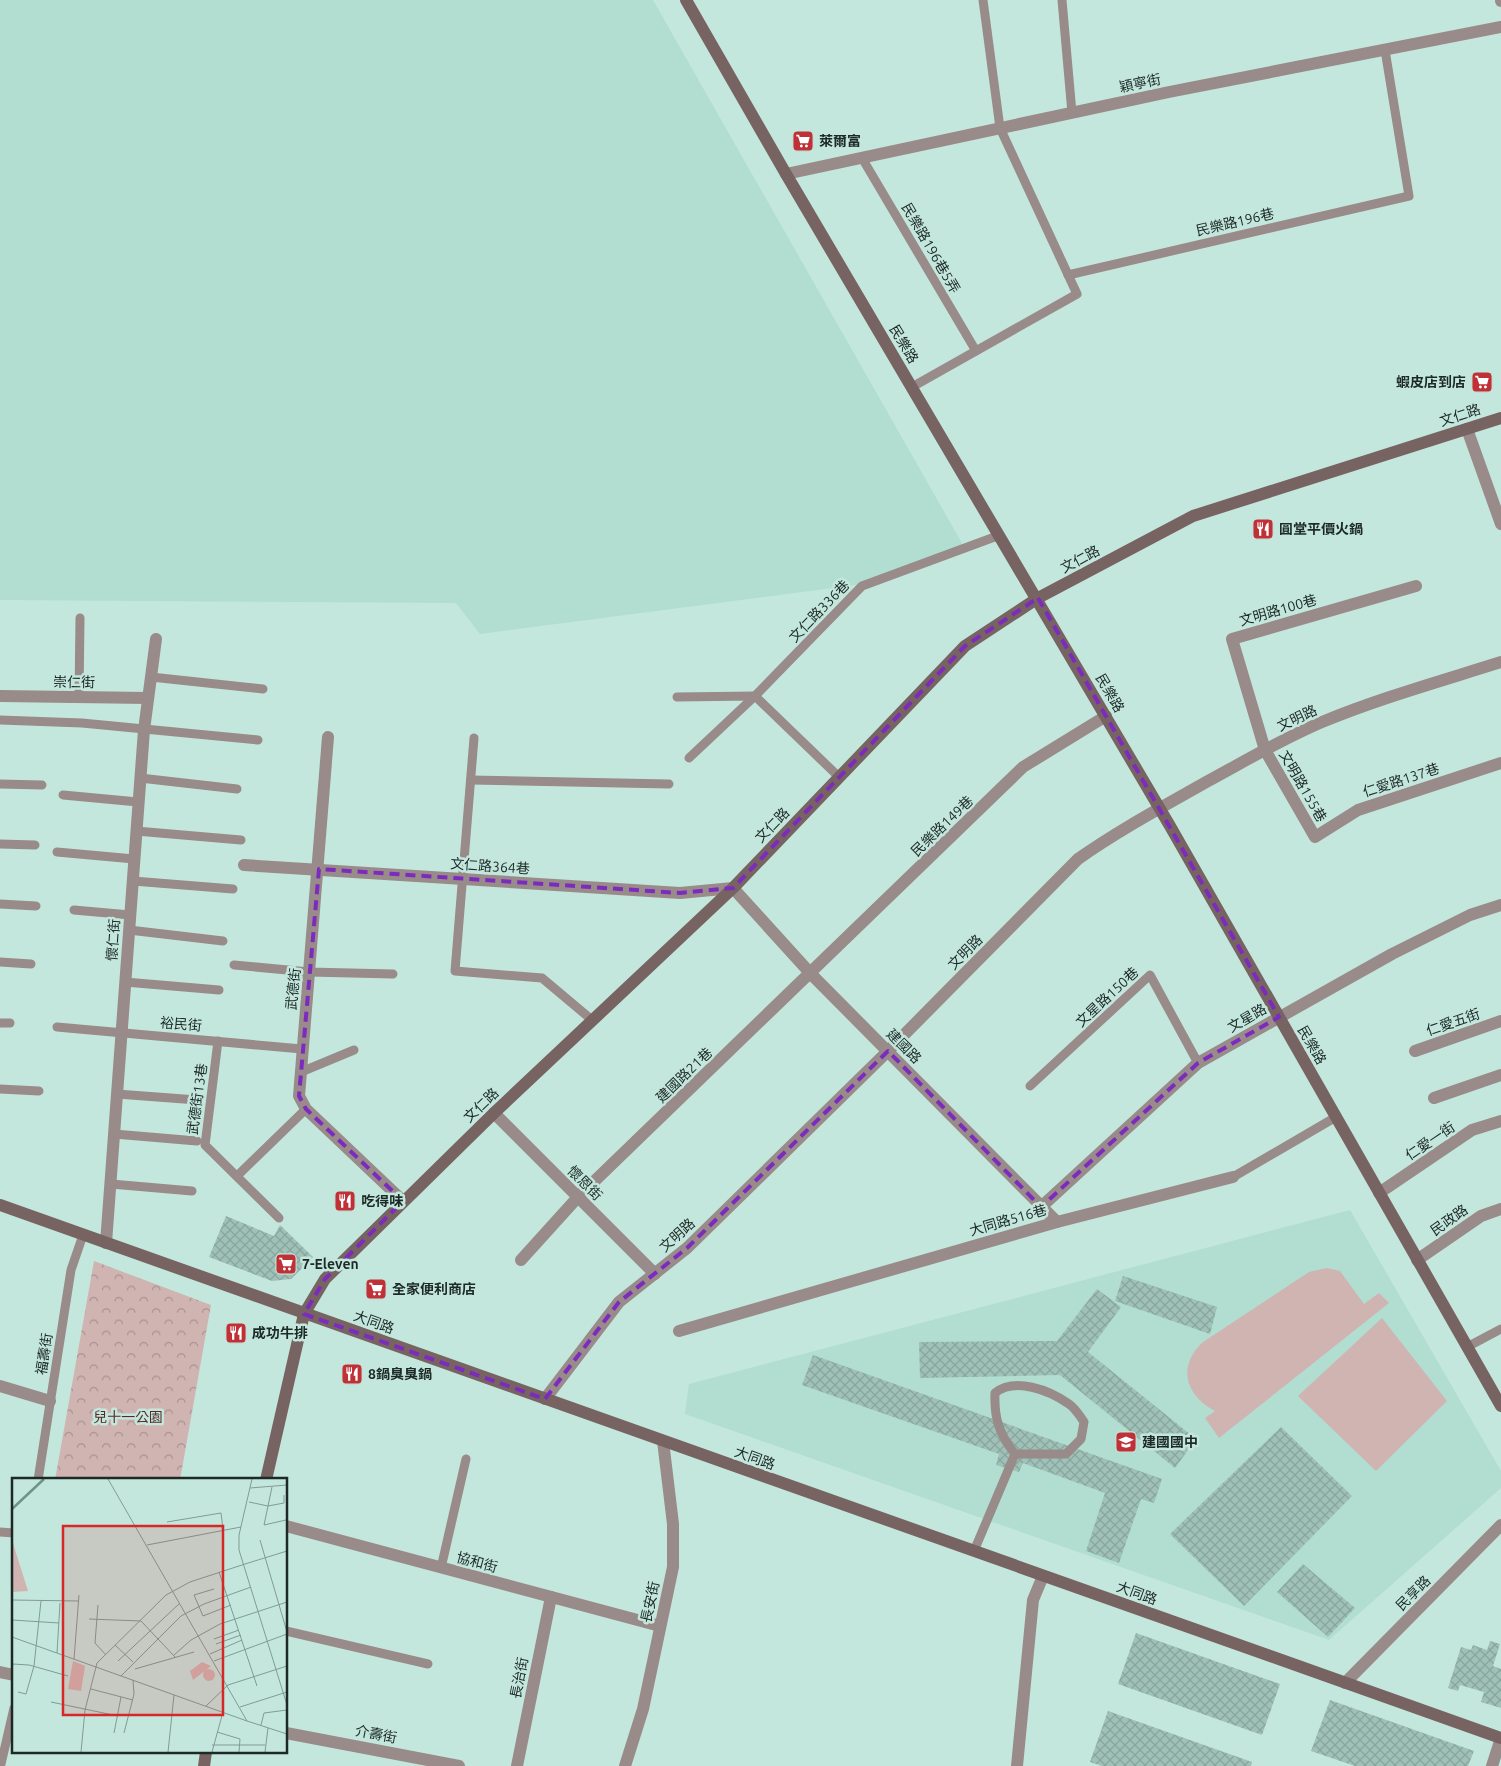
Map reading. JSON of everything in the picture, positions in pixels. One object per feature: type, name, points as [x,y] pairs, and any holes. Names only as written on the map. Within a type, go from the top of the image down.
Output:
[{"type":"main road","name":"民樂路","points":[[686,0],[786,174],[1038,598],[1160,808],[1501,1406]]},
{"type":"main road","name":"文仁路","points":[[266,1478],[304,1314],[326,1279],[494,1113],[732,888],[965,646],[1038,598],[1193,516],[1501,418]]},
{"type":"main road","name":"大同路","points":[[0,1206],[1501,1738]]},
{"type":"street","name":"穎寧街","points":[[786,174],[1072,113],[1501,27]]},
{"type":"street","points":[[1467,429],[1501,524]]},
{"type":"street","name":"文明路100巷","points":[[1265,750],[1232,639],[1416,586]]},
{"type":"street","name":"懷仁街","points":[[106,1243],[138,802],[144,730],[156,639]]},
{"type":"street","name":"文明路","points":[[545,1399],[619,1302],[687,1248],[888,1051],[1078,859],[1108,838],[1160,808],[1265,750],[1322,722],[1397,694],[1501,662]]},
{"type":"street","name":"崇仁街","points":[[0,696],[148,698]]},
{"type":"street","name":"民樂路149巷","points":[[811,974],[1023,767],[1106,716]]},
{"type":"street","name":"武德街","points":[[306,1109],[300,1096],[302,1049],[319,869],[328,737]]},
{"type":"street","name":"文明路155巷","points":[[1265,750],[1316,837]]},
{"type":"street","name":"仁愛路137巷","points":[[1316,837],[1358,810],[1501,764]]},
{"type":"street","name":"文仁路364巷","points":[[244,865],[680,893],[732,888]]},
{"type":"street","name":"建國路","points":[[732,888],[811,974],[1057,1222]]},
{"type":"street","name":"文星路","points":[[1042,1207],[1198,1063],[1392,954],[1470,915],[1501,905]]},
{"type":"street","name":"建國路21巷","points":[[521,1260],[578,1197],[811,974]]},
{"type":"street","name":"仁愛五街","points":[[1415,1051],[1501,1022]]},
{"type":"street","points":[[1434,1098],[1501,1075]]},
{"type":"street","points":[[306,1109],[403,1201]]},
{"type":"street","name":"懷恩街","points":[[494,1113],[655,1274]]},
{"type":"street","name":"仁愛一街","points":[[1379,1193],[1472,1130],[1501,1121]]},
{"type":"street","name":"大同路516巷","points":[[679,1331],[1057,1222],[1233,1177]]},
{"type":"street","name":"民政路","points":[[1417,1260],[1481,1216],[1501,1209]]},
{"type":"street","points":[[0,1386],[50,1401]]},
{"type":"street","name":"長安街","points":[[625,1766],[643,1709],[673,1567],[673,1524],[663,1441]]},
{"type":"street","name":"民享路","points":[[1345,1683],[1501,1525]]},
{"type":"street","name":"協和街","points":[[288,1527],[660,1626]]},
{"type":"street","points":[[1017,1766],[1033,1600],[1043,1576]]},
{"type":"street","name":"長治街","points":[[517,1766],[551,1597]]},
{"type":"street","name":"介壽街","points":[[288,1733],[459,1766]]},
{"type":"street","points":[[1492,1766],[1501,1738]]},
{"type":"lane","points":[[912,387],[1077,294],[1000,128],[983,0]]},
{"type":"lane","points":[[1062,0],[1072,113]]},
{"type":"lane","name":"民樂路196巷","points":[[1068,275],[1408,196],[1385,50]]},
{"type":"lane","name":"民樂路196巷5弄","points":[[862,158],[976,351]]},
{"type":"lane","name":"文仁路336巷","points":[[689,758],[755,696],[862,586],[1000,535]]},
{"type":"lane","points":[[79,697],[80,618]]},
{"type":"lane","points":[[151,677],[264,688]]},
{"type":"lane","points":[[676,696],[755,696],[839,777]]},
{"type":"lane","points":[[0,720],[82,723],[258,740]]},
{"type":"lane","points":[[474,738],[455,971],[542,978],[592,1020]]},
{"type":"lane","points":[[140,778],[237,789]]},
{"type":"lane","points":[[471,780],[669,784]]},
{"type":"lane","points":[[0,784],[42,785]]},
{"type":"lane","points":[[63,795],[138,802]]},
{"type":"lane","points":[[136,831],[241,840]]},
{"type":"lane","points":[[0,844],[35,845]]},
{"type":"lane","points":[[57,852],[134,859]]},
{"type":"lane","points":[[133,880],[233,889]]},
{"type":"lane","points":[[0,904],[36,906]]},
{"type":"lane","points":[[74,910],[130,915]]},
{"type":"lane","points":[[129,930],[223,941]]},
{"type":"lane","points":[[0,962],[31,964]]},
{"type":"lane","points":[[234,965],[310,972],[392,974]]},
{"type":"lane","name":"文星路150巷","points":[[1030,1086],[1150,975],[1198,1063]]},
{"type":"lane","points":[[125,982],[219,990]]},
{"type":"lane","points":[[0,1023],[10,1024]]},
{"type":"lane","name":"裕民街","points":[[57,1027],[302,1049]]},
{"type":"lane","name":"武德街13巷","points":[[218,1041],[205,1145],[279,1218]]},
{"type":"lane","points":[[301,1072],[354,1050]]},
{"type":"lane","points":[[0,1089],[39,1091]]},
{"type":"lane","points":[[117,1094],[197,1100]]},
{"type":"lane","points":[[237,1176],[306,1109]]},
{"type":"lane","name":"大同路516巷","points":[[1233,1177],[1336,1117]]},
{"type":"lane","points":[[114,1134],[197,1141]]},
{"type":"lane","points":[[111,1184],[192,1191]]},
{"type":"lane","name":"福壽街","points":[[38,1478],[71,1270],[83,1235]]},
{"type":"lane","points":[[1467,1347],[1501,1329]]},
{"type":"lane","points":[[1022,1386],[1046,1392],[1070,1404],[1084,1422],[1081,1439],[1066,1454],[1015,1454],[1001,1434],[996,1422],[995,1393],[1003,1387],[1022,1386]]},
{"type":"lane","points":[[974,1551],[1015,1454]]},
{"type":"lane","points":[[442,1568],[466,1459]]},
{"type":"lane","points":[[288,1631],[428,1664]]},
{"type":"lane","points":[[1,1764],[12,1717]]},
{"type":"highlighted area","points":[[1038,598],[1279,1017],[1198,1063],[1041,1207],[888,1051],[687,1248],[619,1302],[545,1399],[304,1314],[325,1279],[403,1201],[306,1109],[299,1096],[319,869],[680,893],[733,888],[965,646]]},
{"type":"shaded area","points":[[0,0],[653,0],[967,552],[864,584],[480,634],[456,603],[0,600]]},
{"type":"shaded area","name":"建國國中","points":[[1350,1210],[1501,1471],[1501,1488],[1329,1640],[685,1414],[689,1384]]},
{"type":"green space","name":"兒十一公園","points":[[94,1261],[211,1305],[180,1478],[55,1478]]},
{"type":"green space","points":[[1327,1268],[1340,1271],[1364,1304],[1379,1293],[1389,1303],[1219,1438],[1205,1418],[1215,1411],[1197,1397],[1188,1380],[1187,1370],[1195,1351],[1203,1342],[1309,1272]]},
{"type":"green space","points":[[1382,1318],[1447,1401],[1376,1471],[1298,1396]]},
{"type":"building","points":[[226,1216],[274,1236],[280,1225],[313,1257],[291,1279],[272,1281],[209,1257]]},
{"type":"building","points":[[1123,1276],[1217,1307],[1210,1334],[1115,1301]]},
{"type":"building","points":[[1097,1289],[1121,1307],[1088,1352],[1196,1439],[1175,1468],[1060,1375],[920,1378],[919,1342],[1057,1341]]},
{"type":"building","points":[[813,1355],[1162,1479],[1154,1503],[1141,1499],[1119,1563],[1086,1551],[1105,1493],[1023,1463],[1019,1472],[996,1465],[999,1454],[802,1385]]},
{"type":"building","points":[[1281,1427],[1352,1496],[1244,1606],[1170,1534]]},
{"type":"building","points":[[1303,1564],[1355,1608],[1328,1637],[1277,1592]]},
{"type":"building","points":[[1136,1633],[1280,1684],[1262,1735],[1118,1684]]},
{"type":"building","points":[[1490,1641],[1500,1644],[1493,1666],[1501,1669],[1501,1708],[1481,1702],[1484,1692],[1460,1685],[1458,1691],[1448,1688],[1461,1647],[1471,1650],[1473,1645],[1487,1650]]},
{"type":"building","points":[[1330,1700],[1474,1751],[1468,1766],[1355,1766],[1311,1751]]},
{"type":"building","points":[[1108,1711],[1252,1762],[1251,1766],[1102,1766],[1090,1762]]},
{"type":"place","name":"萊爾富","points":[[803,141]]},
{"type":"place","name":"蝦皮店到店","points":[[1482,382]]},
{"type":"place","name":"圓堂平價火鍋","points":[[1263,529]]},
{"type":"place","name":"吃得味","points":[[345,1201]]},
{"type":"place","name":"7-Eleven","points":[[286,1264]]},
{"type":"place","name":"全家便利商店","points":[[376,1289]]},
{"type":"place","name":"成功牛排","points":[[236,1333]]},
{"type":"place","name":"8鍋臭臭鍋","points":[[352,1374]]},
{"type":"place","name":"建國國中","points":[[1126,1442]]}]
